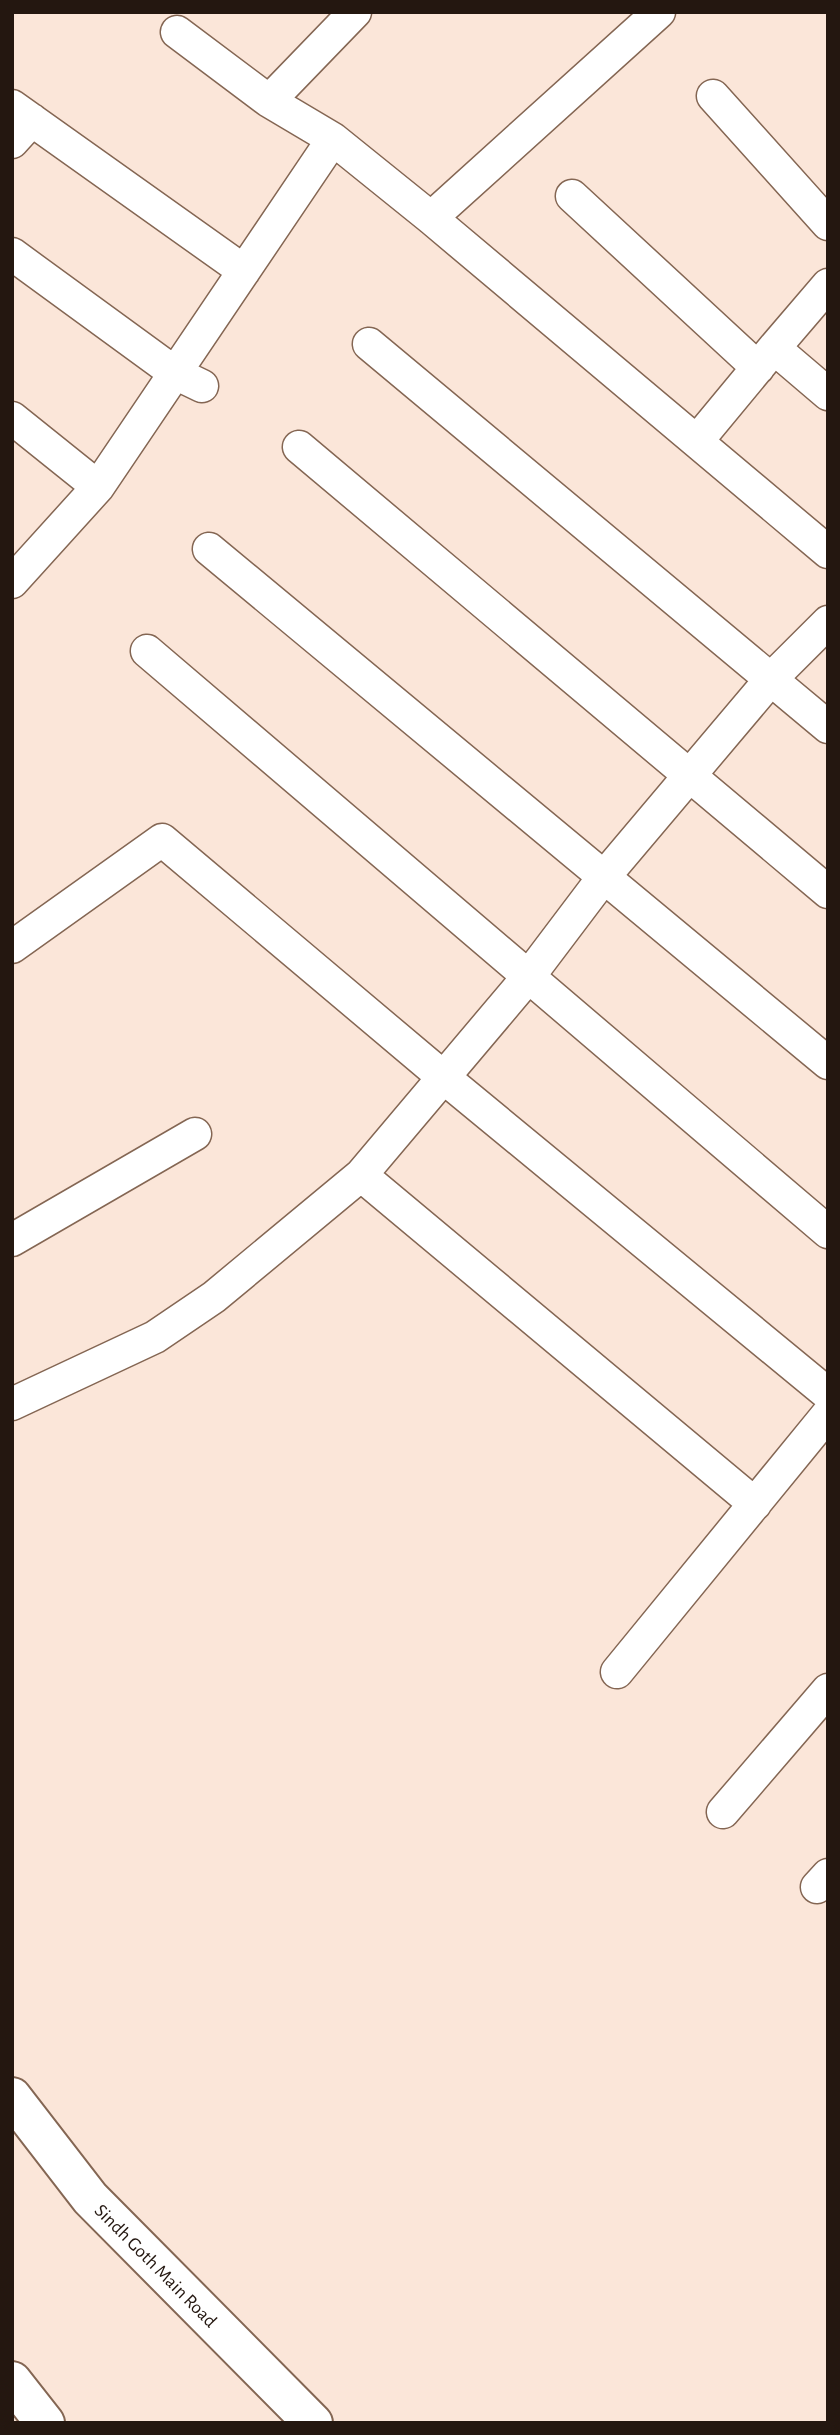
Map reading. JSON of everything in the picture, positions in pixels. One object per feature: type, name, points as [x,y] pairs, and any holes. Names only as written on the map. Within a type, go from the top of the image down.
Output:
[{"type":"street","points":[[269,101],[355,12]]},
{"type":"street","points":[[432,218],[659,12]]},
{"type":"street","points":[[177,32],[269,101],[333,139],[432,218],[828,552]]},
{"type":"street","points":[[713,96],[828,224]]},
{"type":"street","points":[[19,123],[244,271]]},
{"type":"street","points":[[12,582],[99,486],[188,380],[244,271],[333,139]]},
{"type":"street","points":[[572,196],[766,358],[828,394]]},
{"type":"street","points":[[12,254],[188,380]]},
{"type":"street","points":[[697,441],[828,285]]},
{"type":"street","points":[[369,344],[828,727]]},
{"type":"street","points":[[12,418],[99,486]]},
{"type":"street","points":[[299,447],[828,892]]},
{"type":"street","points":[[209,549],[828,1063]]},
{"type":"street","points":[[12,1404],[155,1337],[214,1297],[361,1175],[528,976],[603,878],[771,679],[828,622]]},
{"type":"street","points":[[147,651],[828,1232]]},
{"type":"street","points":[[12,947],[162,840],[442,1076],[828,1394]]},
{"type":"street","points":[[12,1240],[195,1134]]},
{"type":"street","points":[[361,1175],[755,1503]]},
{"type":"street","points":[[617,1672],[828,1414]]},
{"type":"street","points":[[723,1812],[828,1690]]},
{"type":"street","name":"Sindh Goth Main Road","points":[[12,2097],[89,2198],[313,2423]]},
{"type":"street","points":[[12,2381],[45,2423]]}]
